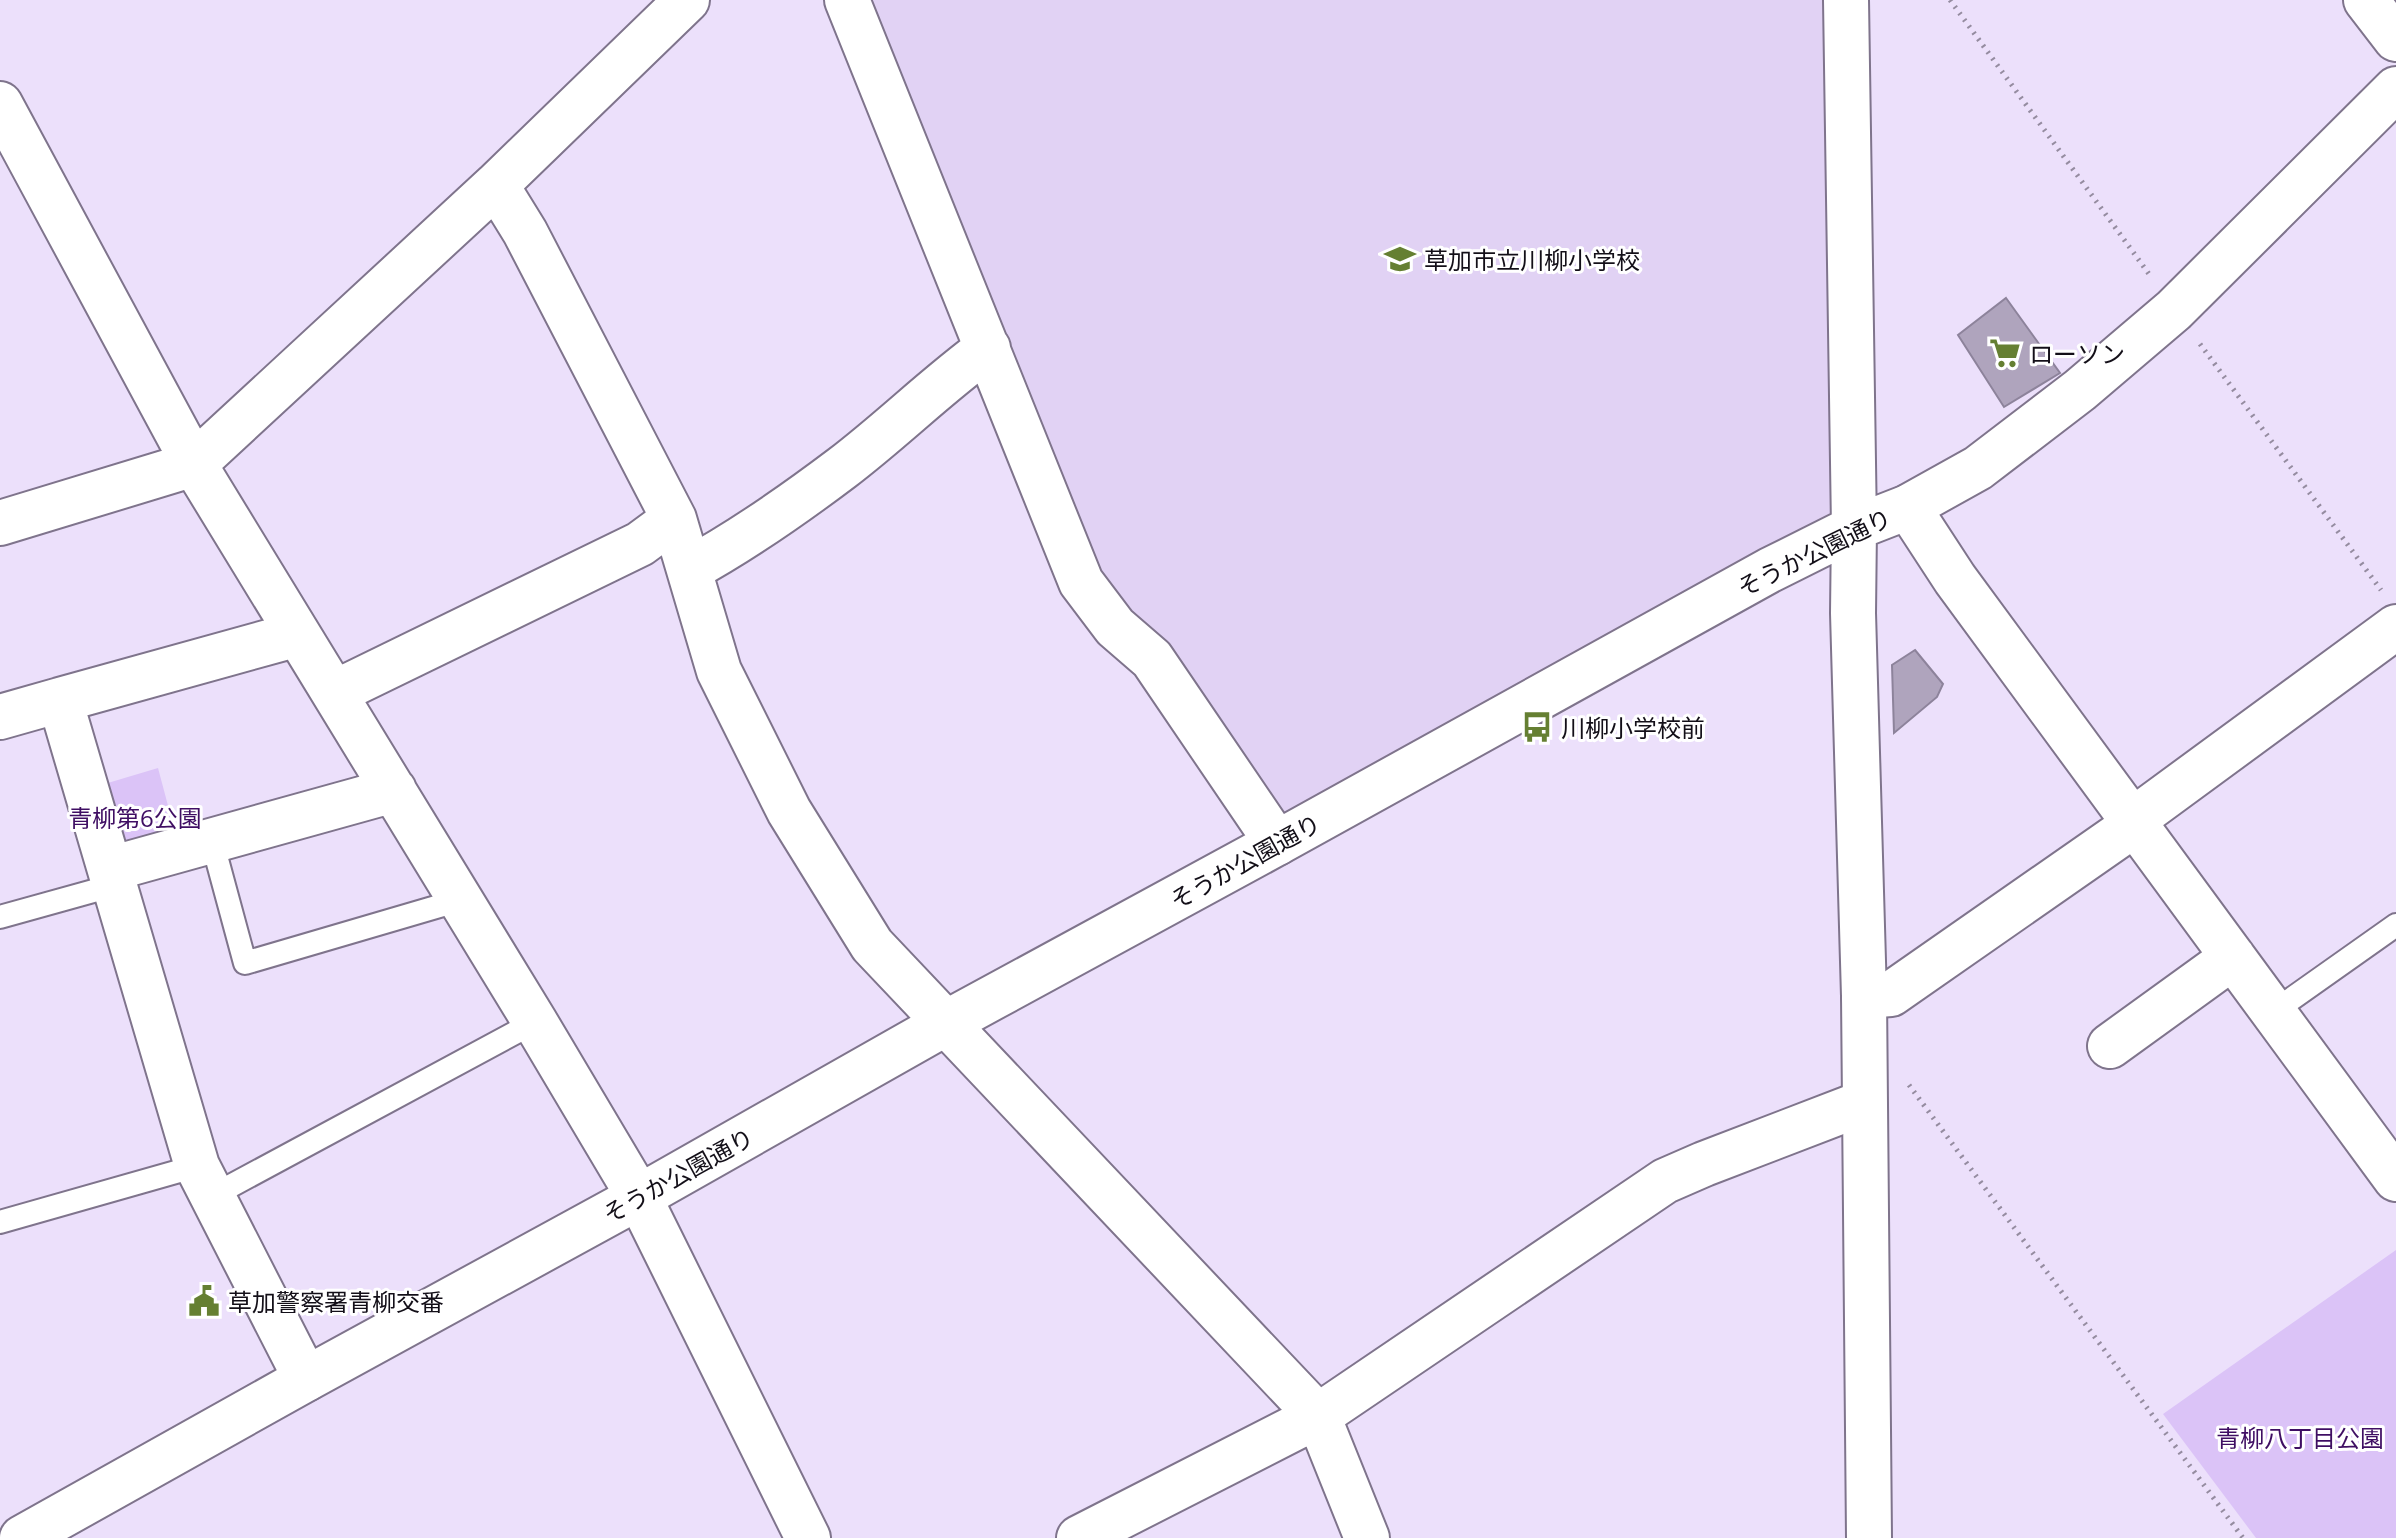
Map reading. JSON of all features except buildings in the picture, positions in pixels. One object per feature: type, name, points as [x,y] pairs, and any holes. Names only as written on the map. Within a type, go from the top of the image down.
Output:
[{"type":"street","points":[[0,523],[194,464],[496,185],[687,0]]},
{"type":"street","points":[[847,0],[1081,582],[1115,627],[1152,659],[1277,843]]},
{"type":"street","points":[[1846,0],[1853,613],[1864,996],[1869,1538]]},
{"type":"street","points":[[2366,0],[2396,39]]},
{"type":"street","name":"そうか公園通り","points":[[22,1538],[639,1197],[946,1023],[1770,570],[1854,528],[1908,507],[1978,468],[2080,390],[2174,310],[2396,89]]},
{"type":"street","points":[[0,104],[194,464],[639,1197],[808,1538]]},
{"type":"street","points":[[496,185],[525,232],[674,519],[719,671],[789,811],[872,945],[1318,1416],[1367,1538]]},
{"type":"street","points":[[690,569],[739,542],[844,467],[988,348]]},
{"type":"street","points":[[1908,507],[1955,579],[2396,1179]]},
{"type":"street","points":[[334,693],[640,544],[674,519]]},
{"type":"street","points":[[1864,996],[1891,994],[2134,822],[2396,627]]},
{"type":"street","points":[[0,717],[298,634]]},
{"type":"street","points":[[60,700],[205,1181],[306,1379]]},
{"type":"street","points":[[112,877],[212,841],[394,790]]},
{"type":"street","points":[[2110,1046],[2233,957]]},
{"type":"street","points":[[1079,1538],[1318,1416],[1665,1181],[1863,1103]]},
{"type":"lane","points":[[212,841],[245,963],[460,900]]},
{"type":"lane","points":[[0,917],[112,877]]},
{"type":"lane","points":[[2273,1012],[2396,925]]},
{"type":"lane","points":[[0,1222],[205,1181],[535,1022]]},
{"type":"path","points":[[1902,1076],[2243,1538]]},
{"type":"shaded area","name":"草加市立川柳小学校","points":[[858,0],[1835,0],[1837,517],[1280,834],[1091,573]]},
{"type":"green space","name":"青柳第6公園","points":[[158,768],[179,847],[112,865],[91,788]]},
{"type":"green space","name":"青柳八丁目公園","points":[[2396,1250],[2396,1538],[2256,1538],[2163,1414]]},
{"type":"place","name":"草加市立川柳小学校","points":[[1400,259]]},
{"type":"place","name":"ローソン","points":[[2005,353]]},
{"type":"place","name":"川柳小学校前","points":[[1537,727]]},
{"type":"place","name":"草加警察署青柳交番","points":[[204,1301]]}]
